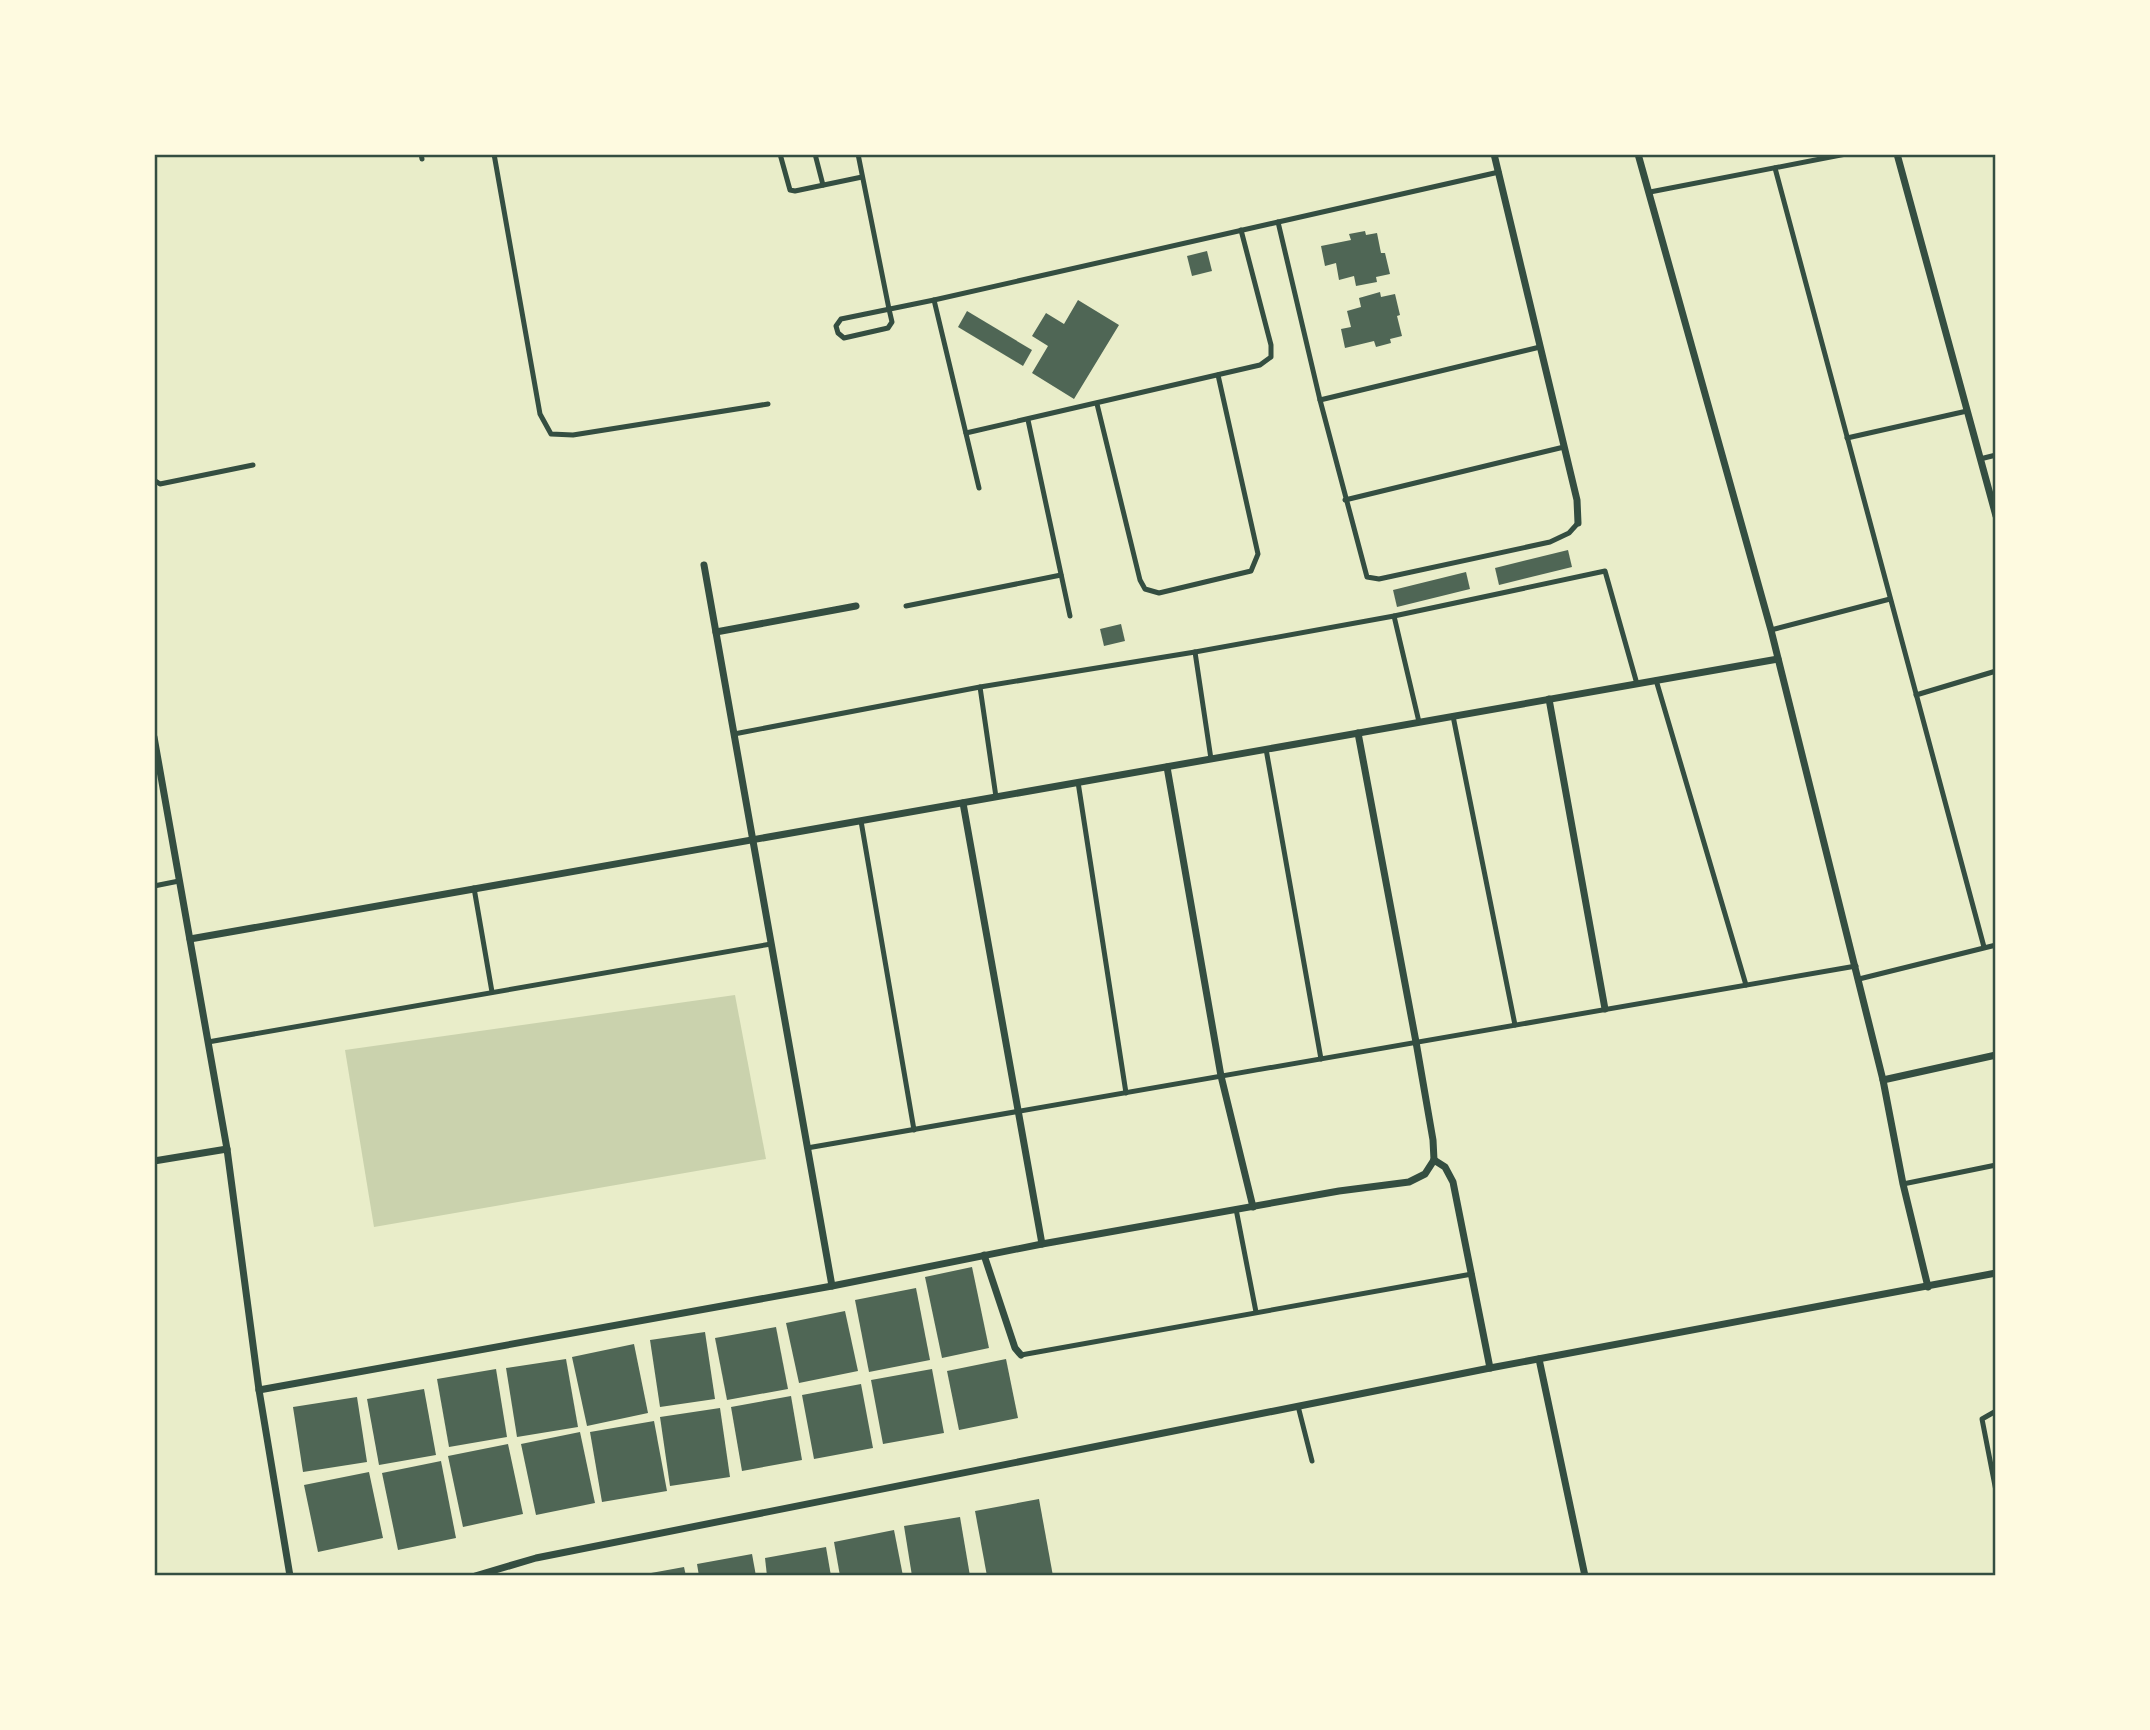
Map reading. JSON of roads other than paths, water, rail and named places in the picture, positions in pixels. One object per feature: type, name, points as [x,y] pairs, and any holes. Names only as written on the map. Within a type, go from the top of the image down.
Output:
[{"type":"street","points":[[1494,154],[1577,500],[1578,523]]},
{"type":"street","points":[[1638,154],[1771,630],[1856,966],[1927,1287]]},
{"type":"street","points":[[1897,154],[1996,516]]},
{"type":"street","points":[[704,565],[832,1286]]},
{"type":"street","points":[[716,632],[856,606]]},
{"type":"street","points":[[190,939],[1778,659]]},
{"type":"street","points":[[1549,699],[1605,1009]]},
{"type":"street","points":[[259,1390],[832,1286],[1042,1244],[1236,1209],[1409,1182],[1425,1174],[1434,1160],[1433,1140],[1358,733]]},
{"type":"street","points":[[154,737],[227,1149],[259,1390],[290,1576]]},
{"type":"street","points":[[1167,766],[1221,1076],[1253,1207]]},
{"type":"street","points":[[963,803],[1042,1244]]},
{"type":"street","points":[[1883,1080],[1996,1055]]},
{"type":"street","points":[[154,1161],[227,1149]]},
{"type":"street","points":[[1434,1160],[1445,1167],[1453,1182],[1490,1368]]},
{"type":"street","points":[[984,1255],[1015,1348],[1021,1355]]},
{"type":"street","points":[[475,1576],[550,1556],[1298,1406],[1996,1273]]},
{"type":"street","points":[[1539,1359],[1585,1576]]},
{"type":"lane","points":[[495,154],[540,414],[551,434],[573,435],[768,404]]},
{"type":"lane","points":[[780,154],[790,190],[862,177]]},
{"type":"lane","points":[[816,154],[823,186]]},
{"type":"lane","points":[[858,154],[862,177],[889,309],[892,322],[888,328],[844,338],[838,333],[836,326],[841,319],[889,309],[934,300],[1499,172]]},
{"type":"lane","points":[[1650,192],[1846,154]]},
{"type":"lane","points":[[1775,168],[1984,947]]},
{"type":"lane","points":[[1278,222],[1345,500],[1367,577],[1379,579],[1550,542],[1569,533],[1578,523]]},
{"type":"lane","points":[[966,433],[1260,365],[1271,357],[1271,345],[1241,230]]},
{"type":"lane","points":[[934,300],[979,488]]},
{"type":"lane","points":[[1320,400],[1540,346]]},
{"type":"lane","points":[[1097,404],[1140,580],[1145,589],[1159,593],[1251,571],[1258,554],[1218,375]]},
{"type":"lane","points":[[1847,438],[1967,411]]},
{"type":"lane","points":[[1028,420],[1070,616]]},
{"type":"lane","points":[[1345,500],[1564,447]]},
{"type":"lane","points":[[1980,459],[1996,455]]},
{"type":"lane","points":[[154,480],[160,484],[253,465]]},
{"type":"lane","points":[[734,734],[980,687],[1394,616],[1605,571],[1637,684]]},
{"type":"lane","points":[[906,606],[1061,575]]},
{"type":"lane","points":[[1771,630],[1890,598]]},
{"type":"lane","points":[[1394,616],[1419,722]]},
{"type":"lane","points":[[1195,652],[1211,759]]},
{"type":"lane","points":[[1916,695],[1996,671]]},
{"type":"lane","points":[[1656,680],[1746,985]]},
{"type":"lane","points":[[980,687],[996,797]]},
{"type":"lane","points":[[1453,716],[1515,1025]]},
{"type":"lane","points":[[1266,749],[1321,1059]]},
{"type":"lane","points":[[1078,782],[1126,1093]]},
{"type":"lane","points":[[861,821],[914,1130]]},
{"type":"lane","points":[[154,886],[179,881]]},
{"type":"lane","points":[[474,888],[492,992]]},
{"type":"lane","points":[[208,1042],[771,944]]},
{"type":"lane","points":[[1859,979],[1996,945]]},
{"type":"lane","points":[[807,1148],[1856,966]]},
{"type":"lane","points":[[1903,1184],[1996,1165]]},
{"type":"lane","points":[[1236,1209],[1256,1312]]},
{"type":"lane","points":[[1021,1355],[1472,1274]]},
{"type":"lane","points":[[1298,1406],[1312,1461]]},
{"type":"lane","points":[[1996,1411],[1982,1419],[1996,1491]]}]
